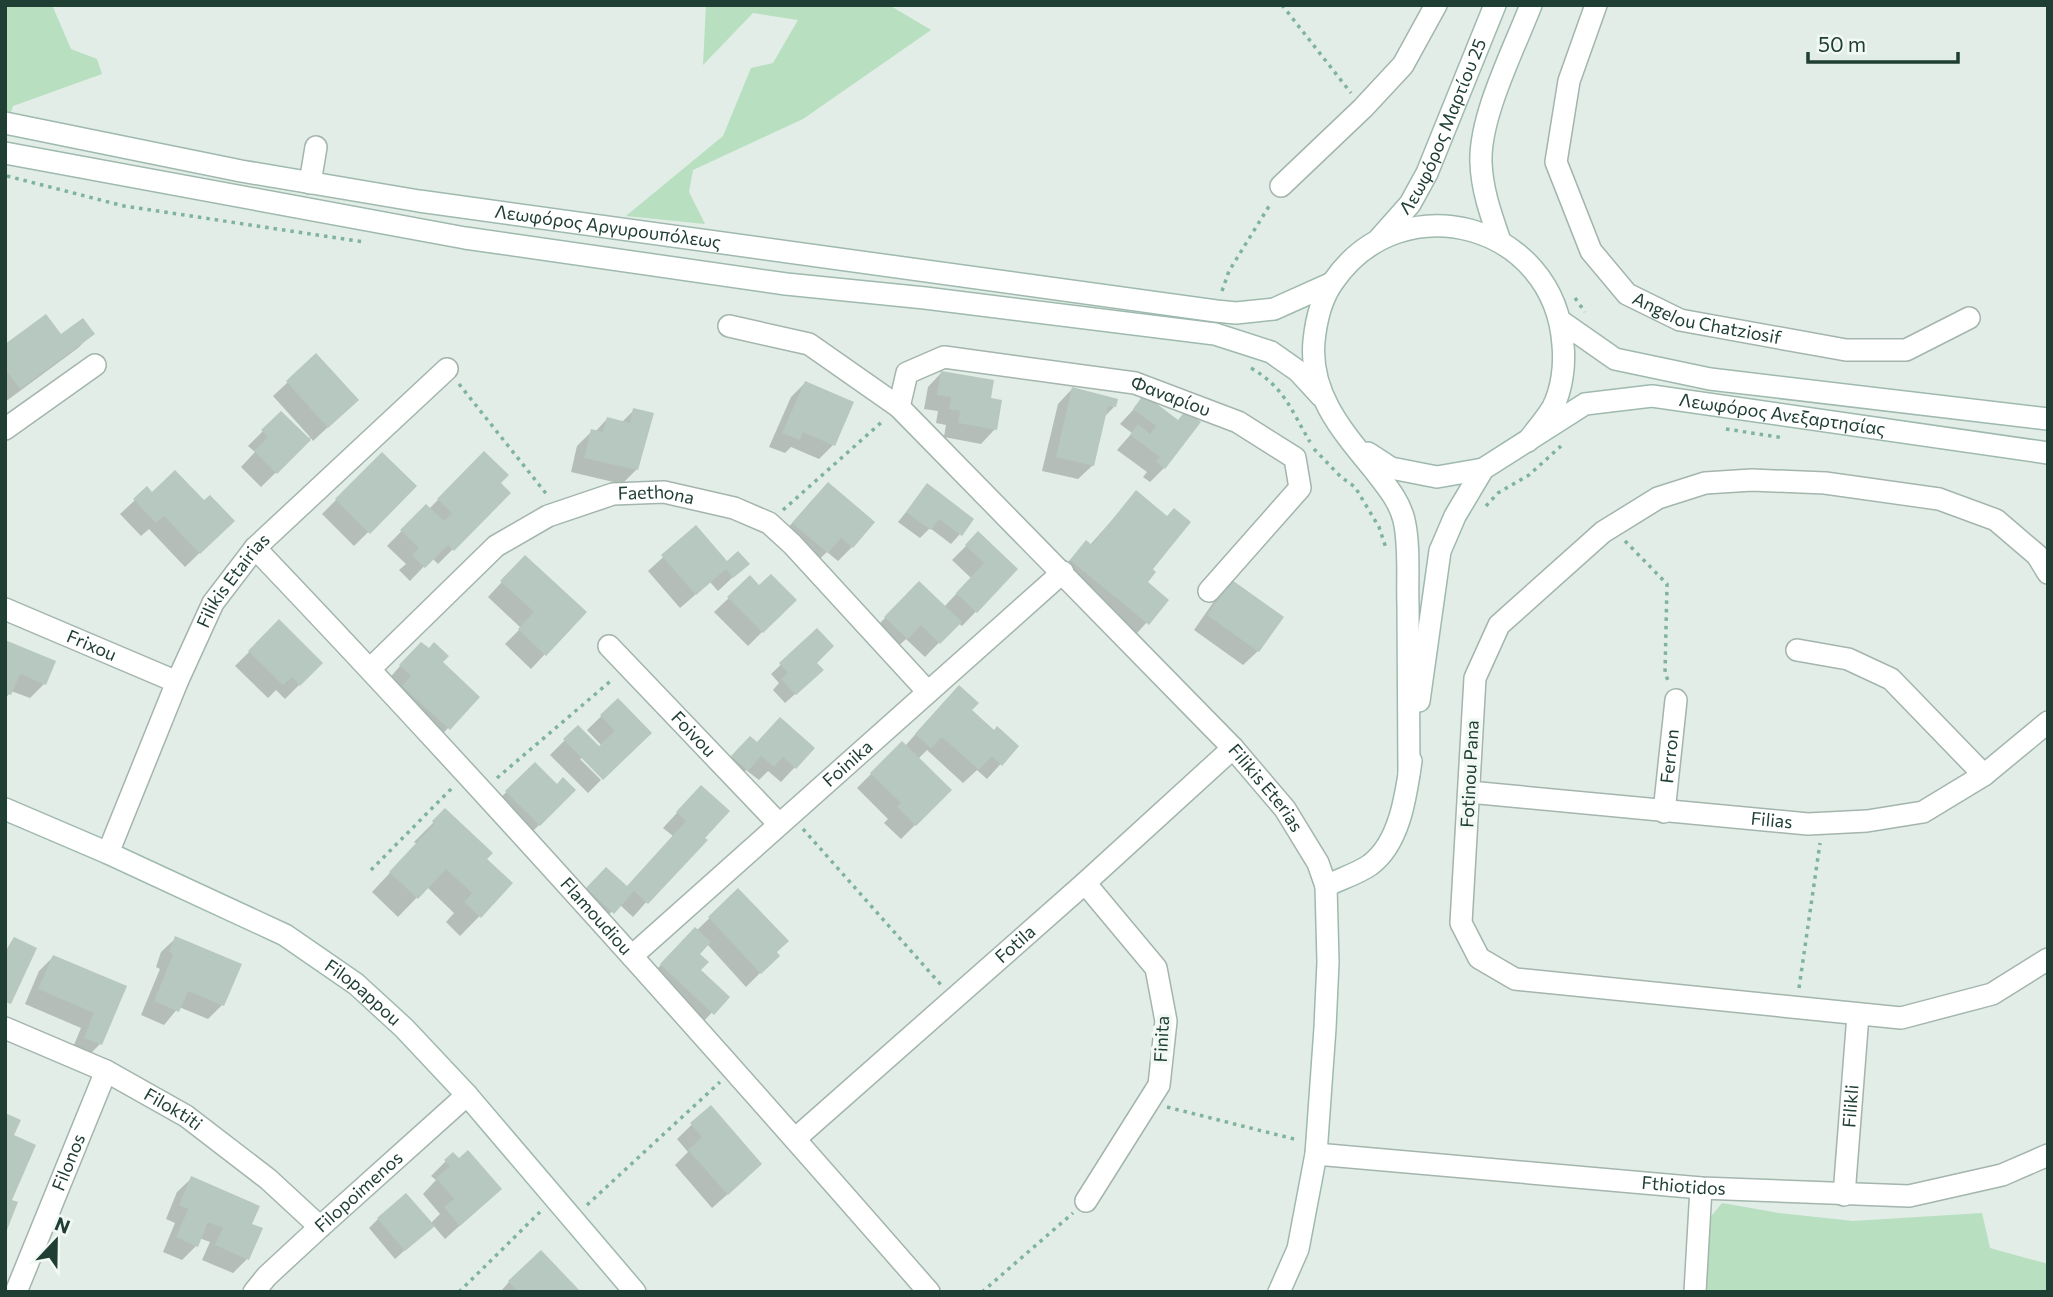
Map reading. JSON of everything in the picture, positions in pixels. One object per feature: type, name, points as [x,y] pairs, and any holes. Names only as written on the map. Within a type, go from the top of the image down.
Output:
[{"type":"street","points":[[1281,186],[1363,108],[1403,65],[1436,5]]},
{"type":"street","name":"Λεωφόρος Μαρτίου 25","points":[[1377,240],[1410,204],[1427,173],[1495,5]]},
{"type":"street","name":"Λεωφόρος Μαρτίου 25","points":[[1500,241],[1483,186],[1483,135],[1531,5]]},
{"type":"street","name":"Angelou Chatziosif","points":[[1596,5],[1569,81],[1556,162],[1591,251],[1627,294],[1680,320],[1846,351],[1906,350],[1969,318]]},
{"type":"street","name":"Λεωφόρος Αργυρουπόλεως","points":[[5,123],[241,171],[545,220],[1218,304],[1236,313],[1274,309],[1332,283]]},
{"type":"street","points":[[310,183],[316,147]]},
{"type":"street","name":"Λεωφόρος Αργυρουπόλεως","points":[[5,153],[172,186],[479,240],[786,284],[925,298],[1215,334],[1271,352],[1298,371],[1321,396]]},
{"type":"street","points":[[1409,774],[1405,522],[1396,498],[1351,442],[1321,396],[1312,358],[1316,319],[1332,283],[1352,259],[1377,240],[1417,226],[1460,227],[1500,241],[1528,261],[1549,289],[1562,322],[1565,365],[1553,406],[1528,441]]},
{"type":"street","name":"Λεωφόρος Ανεξαρτησίας","points":[[1562,322],[1615,359],[1710,379],[2048,419]]},
{"type":"street","points":[[729,326],[809,344],[899,407]]},
{"type":"street","name":"Φαναρίου","points":[[899,407],[908,373],[943,356],[1135,383],[1238,422],[1295,458],[1300,488],[1209,591]]},
{"type":"street","points":[[5,429],[95,365]]},
{"type":"street","name":"Filikis Etairias","points":[[108,853],[177,682],[213,603],[255,548],[447,369]]},
{"type":"street","name":"Λεωφόρος Ανεξαρτησίας","points":[[1483,470],[1585,404],[1652,396],[2048,453]]},
{"type":"street","name":"Filikis Eterias","points":[[899,407],[1233,748],[1285,809],[1318,863],[1326,886],[1326,1002],[1316,1149],[1298,1249],[1279,1292]]},
{"type":"street","points":[[1351,442],[1391,468],[1437,477],[1483,470]]},
{"type":"street","points":[[1326,886],[1370,864],[1387,848],[1397,826],[1409,774],[1440,551],[1455,516],[1483,470]]},
{"type":"street","name":"Fotinou Pana","points":[[2048,573],[2037,555],[1996,520],[1939,499],[1825,482],[1752,480],[1705,483],[1658,498],[1611,527],[1499,625],[1475,678],[1461,923],[1479,958],[1514,979],[1901,1018],[1992,994],[2048,959]]},
{"type":"street","name":"Faethona","points":[[370,669],[496,546],[560,511],[613,494],[664,492],[734,508],[768,523],[792,544],[928,692]]},
{"type":"street","name":"Flamoudiou","points":[[255,548],[370,669],[632,956],[929,1292]]},
{"type":"street","name":"Foinika","points":[[632,956],[1063,572]]},
{"type":"street","name":"Frixou","points":[[5,609],[177,682]]},
{"type":"street","name":"Foivou","points":[[609,646],[784,819]]},
{"type":"street","points":[[1797,650],[1848,659],[1891,679],[1984,775]]},
{"type":"street","name":"Ferron","points":[[1664,812],[1676,700]]},
{"type":"street","name":"Filias","points":[[1469,792],[1808,824],[1867,821],[1923,812],[1984,775],[2048,722]]},
{"type":"street","name":"Fotila","points":[[795,1139],[1086,883],[1233,748]]},
{"type":"street","name":"Filopappou","points":[[5,809],[108,853],[285,935],[356,984],[404,1028],[467,1095],[635,1292]]},
{"type":"street","name":"Finita","points":[[1086,883],[1156,968],[1166,1021],[1159,1085],[1086,1201]]},
{"type":"street","name":"Filikli","points":[[1844,1195],[1858,1015]]},
{"type":"street","name":"Filoktiti","points":[[5,1028],[106,1071],[186,1115],[268,1180],[320,1227]]},
{"type":"street","name":"Filonos","points":[[16,1292],[106,1071]]},
{"type":"street","name":"Filopoimenos","points":[[254,1292],[267,1276],[467,1095]]},
{"type":"street","name":"Fthiotidos","points":[[1316,1149],[1702,1188],[1909,1196],[2002,1175],[2048,1155]]},
{"type":"street","points":[[1695,1292],[1702,1188]]},
{"type":"path","points":[[1282,5],[1363,108]]},
{"type":"path","points":[[1218,304],[1229,271],[1281,186]]},
{"type":"path","points":[[1570,292],[1589,317]]},
{"type":"path","points":[[447,369],[560,511]]},
{"type":"path","points":[[768,523],[899,407]]},
{"type":"path","points":[[1611,527],[1667,584],[1665,673],[1676,700]]},
{"type":"path","points":[[482,791],[628,666]]},
{"type":"path","points":[[371,870],[466,773]]},
{"type":"path","points":[[784,819],[954,999]]},
{"type":"path","points":[[1796,1009],[1823,823]]},
{"type":"path","points":[[572,1218],[733,1069]]},
{"type":"path","points":[[1148,1103],[1316,1149]]},
{"type":"path","points":[[459,1292],[555,1198]]},
{"type":"path","points":[[982,1292],[1086,1201]]},
{"type":"green space","points":[[5,5],[52,5],[71,49],[97,59],[102,74],[13,106],[11,112],[5,111]]},
{"type":"green space","points":[[706,5],[889,5],[931,30],[803,119],[693,170],[689,192],[705,224],[626,216],[723,136],[751,68],[773,63],[798,20],[753,13],[703,65]]},
{"type":"green space","points":[[1722,1203],[1779,1213],[1853,1221],[1982,1213],[1990,1248],[2048,1264],[2048,1292],[1702,1292],[1708,1220]]},
{"type":"building","points":[[46,314],[61,334],[83,318],[95,334],[20,389],[5,369],[5,344]]},
{"type":"building","points":[[316,353],[359,400],[328,428],[286,381]]},
{"type":"building","points":[[941,371],[994,380],[991,398],[1002,400],[997,430],[958,423],[960,411],[949,409],[951,397],[937,395]]},
{"type":"building","points":[[805,381],[854,402],[835,446],[803,432],[800,440],[782,433]]},
{"type":"building","points":[[1072,387],[1118,399],[1116,407],[1108,406],[1094,466],[1056,457]]},
{"type":"building","points":[[1144,394],[1178,420],[1186,410],[1201,422],[1165,469],[1156,462],[1160,457],[1130,435],[1138,424],[1150,434],[1156,426],[1133,409]]},
{"type":"building","points":[[633,408],[654,413],[638,470],[584,458],[591,429],[603,432],[607,417],[630,423]]},
{"type":"building","points":[[281,411],[311,440],[277,474],[254,451],[268,437],[261,430]]},
{"type":"building","points":[[484,451],[509,475],[501,483],[511,493],[454,551],[448,545],[425,568],[412,555],[419,548],[400,530],[426,504],[444,521],[452,513],[437,499]]},
{"type":"building","points":[[382,452],[417,486],[370,534],[335,499]]},
{"type":"building","points":[[175,470],[204,500],[210,495],[235,521],[200,554],[164,516],[156,523],[133,499],[147,486],[152,492]]},
{"type":"building","points":[[828,482],[875,522],[853,548],[841,538],[828,553],[792,523]]},
{"type":"building","points":[[927,483],[974,519],[962,536],[939,519],[931,530],[906,512]]},
{"type":"building","points":[[1136,490],[1167,516],[1174,508],[1191,522],[1153,569],[1156,572],[1148,582],[1169,600],[1149,625],[1070,560],[1086,540],[1092,545]]},
{"type":"building","points":[[696,525],[727,561],[738,551],[750,564],[733,578],[726,569],[696,595],[661,555]]},
{"type":"building","points":[[978,531],[1018,569],[977,613],[956,593],[984,563],[965,545]]},
{"type":"building","points":[[525,555],[587,612],[546,656],[518,629],[534,612],[500,581]]},
{"type":"building","points":[[771,574],[797,600],[763,633],[727,597],[750,575],[759,585]]},
{"type":"building","points":[[1232,580],[1284,617],[1259,652],[1207,615]]},
{"type":"building","points":[[919,581],[962,622],[940,644],[921,625],[908,639],[884,617]]},
{"type":"building","points":[[279,619],[323,663],[300,686],[292,677],[283,685],[248,651]]},
{"type":"building","points":[[817,628],[834,646],[817,663],[824,670],[796,695],[781,679],[788,673],[779,663]]},
{"type":"building","points":[[5,640],[56,661],[46,685],[20,674],[11,695],[5,693]]},
{"type":"building","points":[[421,642],[429,648],[434,642],[449,656],[443,662],[480,697],[450,730],[402,686],[411,676],[399,665]]},
{"type":"building","points":[[959,685],[979,703],[972,710],[994,730],[997,726],[1019,746],[1002,766],[992,756],[979,770],[942,737],[931,748],[915,734]]},
{"type":"building","points":[[618,698],[652,733],[603,780],[563,739],[578,725],[599,746],[615,731],[600,715]]},
{"type":"building","points":[[780,717],[815,748],[796,769],[783,757],[774,767],[761,756],[748,771],[731,756],[750,736],[757,742]]},
{"type":"building","points":[[902,741],[952,790],[916,826],[897,807],[901,803],[870,773]]},
{"type":"building","points":[[535,762],[557,784],[563,777],[576,790],[540,826],[505,791]]},
{"type":"building","points":[[701,785],[730,811],[705,838],[708,840],[648,904],[634,891],[614,914],[586,888],[606,867],[627,886],[686,821],[676,812]]},
{"type":"building","points":[[445,808],[493,853],[487,859],[513,883],[481,918],[464,902],[472,893],[446,869],[418,899],[389,872],[434,824],[432,821]]},
{"type":"building","points":[[738,888],[789,941],[777,952],[780,956],[761,974],[708,917]]},
{"type":"building","points":[[695,927],[711,942],[700,954],[709,962],[701,970],[730,997],[714,1015],[660,964]]},
{"type":"building","points":[[175,936],[242,964],[224,1006],[188,991],[179,1012],[154,1001],[173,955],[169,952]]},
{"type":"building","points":[[14,937],[37,948],[11,1004],[5,1002],[5,952]]},
{"type":"building","points":[[53,955],[127,986],[102,1045],[84,1038],[94,1013],[38,989]]},
{"type":"building","points":[[711,1105],[762,1164],[728,1195],[688,1150],[702,1137],[690,1123]]},
{"type":"building","points":[[5,1113],[21,1120],[14,1135],[36,1145],[12,1200],[18,1202],[5,1235]]},
{"type":"building","points":[[468,1150],[502,1189],[460,1226],[444,1207],[454,1199],[436,1178],[450,1166],[444,1160],[453,1152],[459,1158]]},
{"type":"building","points":[[191,1176],[260,1206],[252,1224],[263,1228],[249,1260],[215,1245],[223,1228],[208,1222],[198,1247],[176,1237],[188,1209],[179,1205]]},
{"type":"building","points":[[406,1193],[435,1226],[405,1251],[377,1218]]},
{"type":"building","points":[[541,1250],[581,1292],[518,1292],[508,1281]]}]
